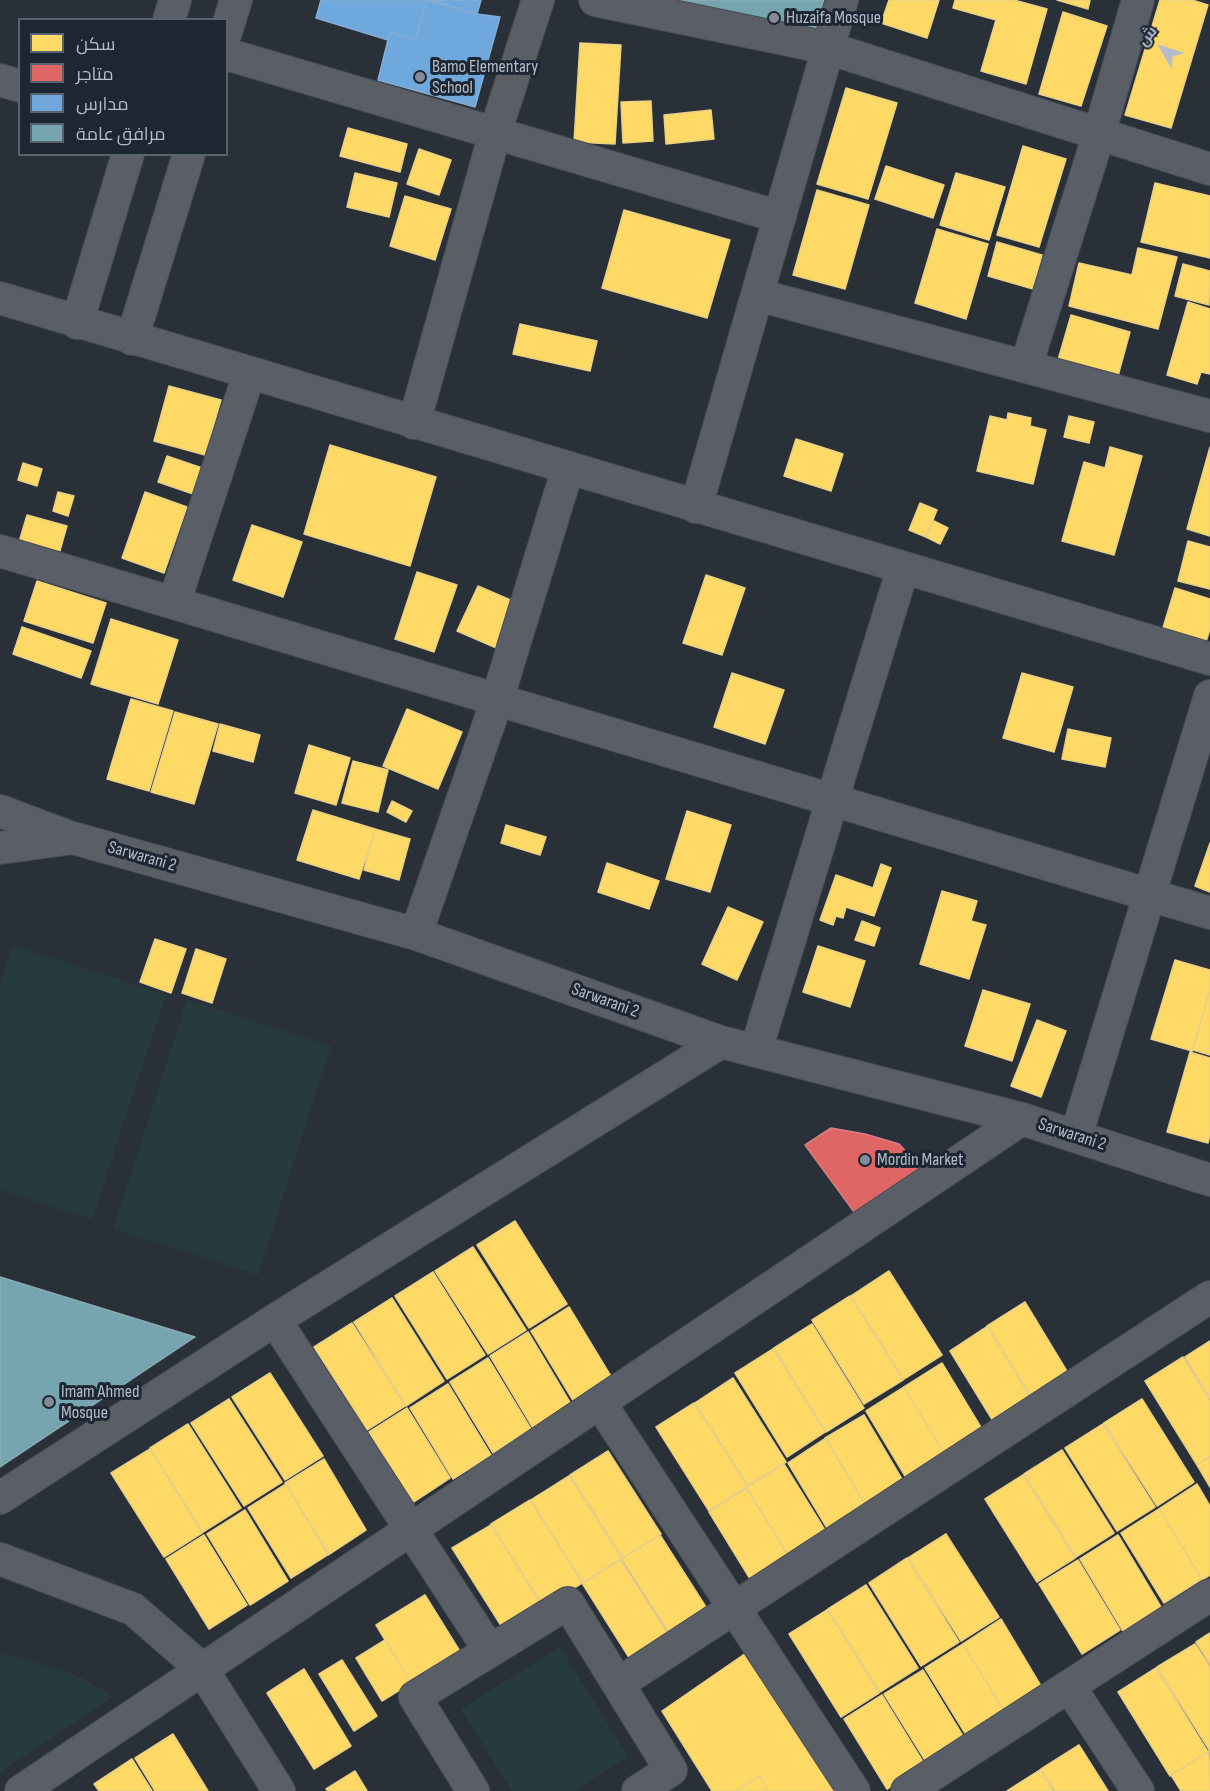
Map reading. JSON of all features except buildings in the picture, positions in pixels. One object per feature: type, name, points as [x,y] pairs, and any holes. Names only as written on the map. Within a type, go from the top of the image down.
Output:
[{"type":"street","points":[[171,18],[176,0]]},
{"type":"street","points":[[228,26],[236,0]]},
{"type":"street","points":[[414,423],[495,133],[538,0]]},
{"type":"street","points":[[595,0],[828,48],[1210,169]]},
{"type":"street","points":[[696,507],[842,0]]},
{"type":"street","points":[[1026,366],[1100,134],[1138,0]]},
{"type":"street","points":[[228,55],[780,217]]},
{"type":"street","points":[[0,80],[18,85]]},
{"type":"street","points":[[77,322],[127,156]]},
{"type":"street","points":[[132,339],[188,156]]},
{"type":"street","points":[[758,295],[1210,416]]},
{"type":"street","points":[[0,298],[1210,659]]},
{"type":"street","points":[[174,603],[249,374]]},
{"type":"street","points":[[416,934],[497,700],[568,468]]},
{"type":"street","points":[[0,551],[1210,913]]},
{"type":"street","points":[[756,1050],[903,568]]},
{"type":"street","points":[[1076,1136],[1210,696]]},
{"type":"street","points":[[0,811],[73,838]]},
{"type":"street","name":"Sarwarani 2","points":[[0,848],[73,838],[416,934],[721,1042],[1022,1119],[1210,1180]]},
{"type":"street","points":[[0,1498],[275,1320],[721,1042]]},
{"type":"street","points":[[21,1791],[1022,1119]]},
{"type":"street","points":[[618,1684],[1210,1297]]},
{"type":"street","points":[[275,1320],[490,1651]]},
{"type":"street","points":[[600,1403],[854,1791]]},
{"type":"street","points":[[0,1559],[133,1609],[202,1669],[279,1791]]},
{"type":"street","points":[[907,1791],[1210,1594]]},
{"type":"street","points":[[468,1789],[415,1697],[568,1603],[671,1770],[638,1791]]},
{"type":"street","points":[[1069,1686],[1138,1791]]},
{"type":"green space","points":[[13,945],[166,995],[92,1219],[0,1190],[0,986]]},
{"type":"green space","points":[[187,1000],[331,1046],[258,1275],[113,1229]]},
{"type":"green space","points":[[560,1647],[628,1756],[574,1791],[512,1791],[461,1709]]},
{"type":"green space","points":[[0,1653],[74,1675],[101,1688],[113,1697],[0,1773]]},
{"type":"place","name":"Huzaifa Mosque","points":[[774,18]]},
{"type":"place","name":"Bamo Elementary School","points":[[420,77]]},
{"type":"place","name":"Mordin Market","points":[[865,1160]]},
{"type":"place","name":"Imam Ahmed Mosque","points":[[49,1402]]}]
